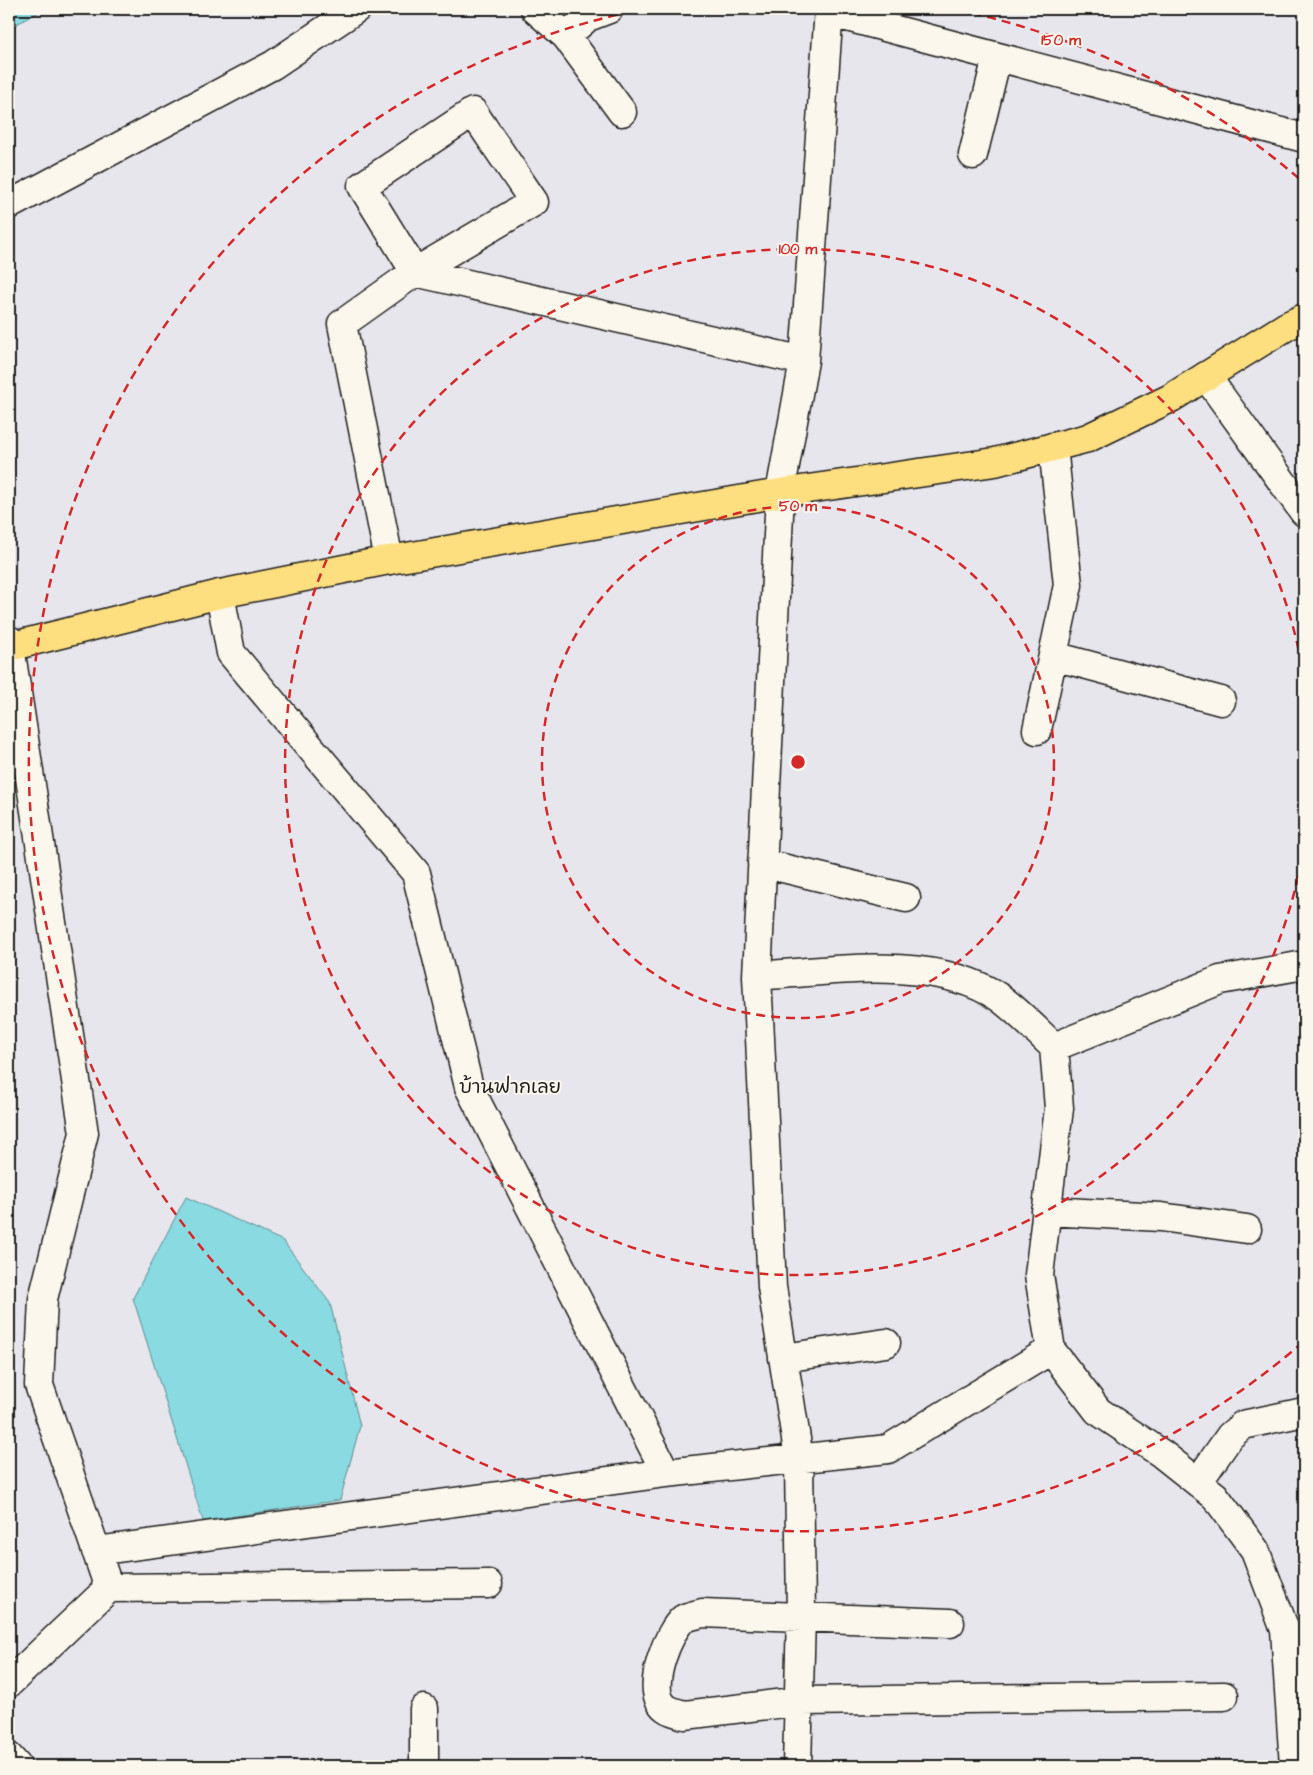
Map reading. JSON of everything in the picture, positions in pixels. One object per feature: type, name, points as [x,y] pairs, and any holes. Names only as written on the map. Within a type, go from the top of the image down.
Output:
[{"type":"main road","points":[[9,645],[220,594],[389,560],[780,493],[995,462],[1088,438],[1171,398],[1287,326],[1304,318]]},
{"type":"street","points":[[9,205],[273,65],[356,9]]},
{"type":"street","points":[[535,9],[566,36],[622,112]]},
{"type":"street","points":[[566,36],[588,17],[609,9]]},
{"type":"street","points":[[797,1766],[801,1701],[799,1458],[772,1287],[757,976],[780,493],[804,361],[828,10],[997,57],[1304,138]]},
{"type":"street","points":[[973,156],[997,57]]},
{"type":"street","points":[[389,560],[342,324],[415,272],[534,202],[473,112],[362,186],[415,272],[804,361]]},
{"type":"street","points":[[1206,376],[1304,512]]},
{"type":"street","points":[[1037,730],[1068,585],[1053,447]]},
{"type":"street","points":[[220,594],[231,653],[416,873],[470,1087],[666,1473]]},
{"type":"street","points":[[9,645],[84,1133],[44,1299],[39,1385],[109,1588]]},
{"type":"street","points":[[1054,656],[1221,701]]},
{"type":"street","points":[[762,863],[906,898]]},
{"type":"street","points":[[1054,1047],[1220,980],[1304,965]]},
{"type":"street","points":[[757,976],[886,967],[957,978],[1000,998],[1054,1047],[1059,1108],[1039,1275],[1051,1350],[1098,1411],[1162,1454],[1215,1496],[1255,1550],[1285,1630],[1294,1766]]},
{"type":"street","points":[[1046,1211],[1160,1217],[1246,1229]]},
{"type":"street","points":[[783,1358],[886,1343]]},
{"type":"street","points":[[96,1551],[666,1473],[888,1449],[1051,1350]]},
{"type":"street","points":[[1198,1482],[1230,1436],[1243,1425],[1304,1412]]},
{"type":"street","points":[[9,1683],[109,1588],[488,1584]]},
{"type":"street","points":[[950,1622],[702,1613],[684,1619],[667,1643],[655,1682],[659,1700],[669,1711],[685,1715],[801,1701],[1224,1696]]},
{"type":"street","points":[[424,1709],[424,1766]]},
{"type":"street","points":[[9,1757],[16,1766]]},
{"type":"water","points":[[9,9],[45,9],[9,28]]},
{"type":"water","points":[[186,1197],[283,1241],[330,1303],[360,1426],[340,1500],[203,1521],[133,1298]]},
{"type":"district","name":"บ้านฟากเลย","points":[[510,1087]]}]
